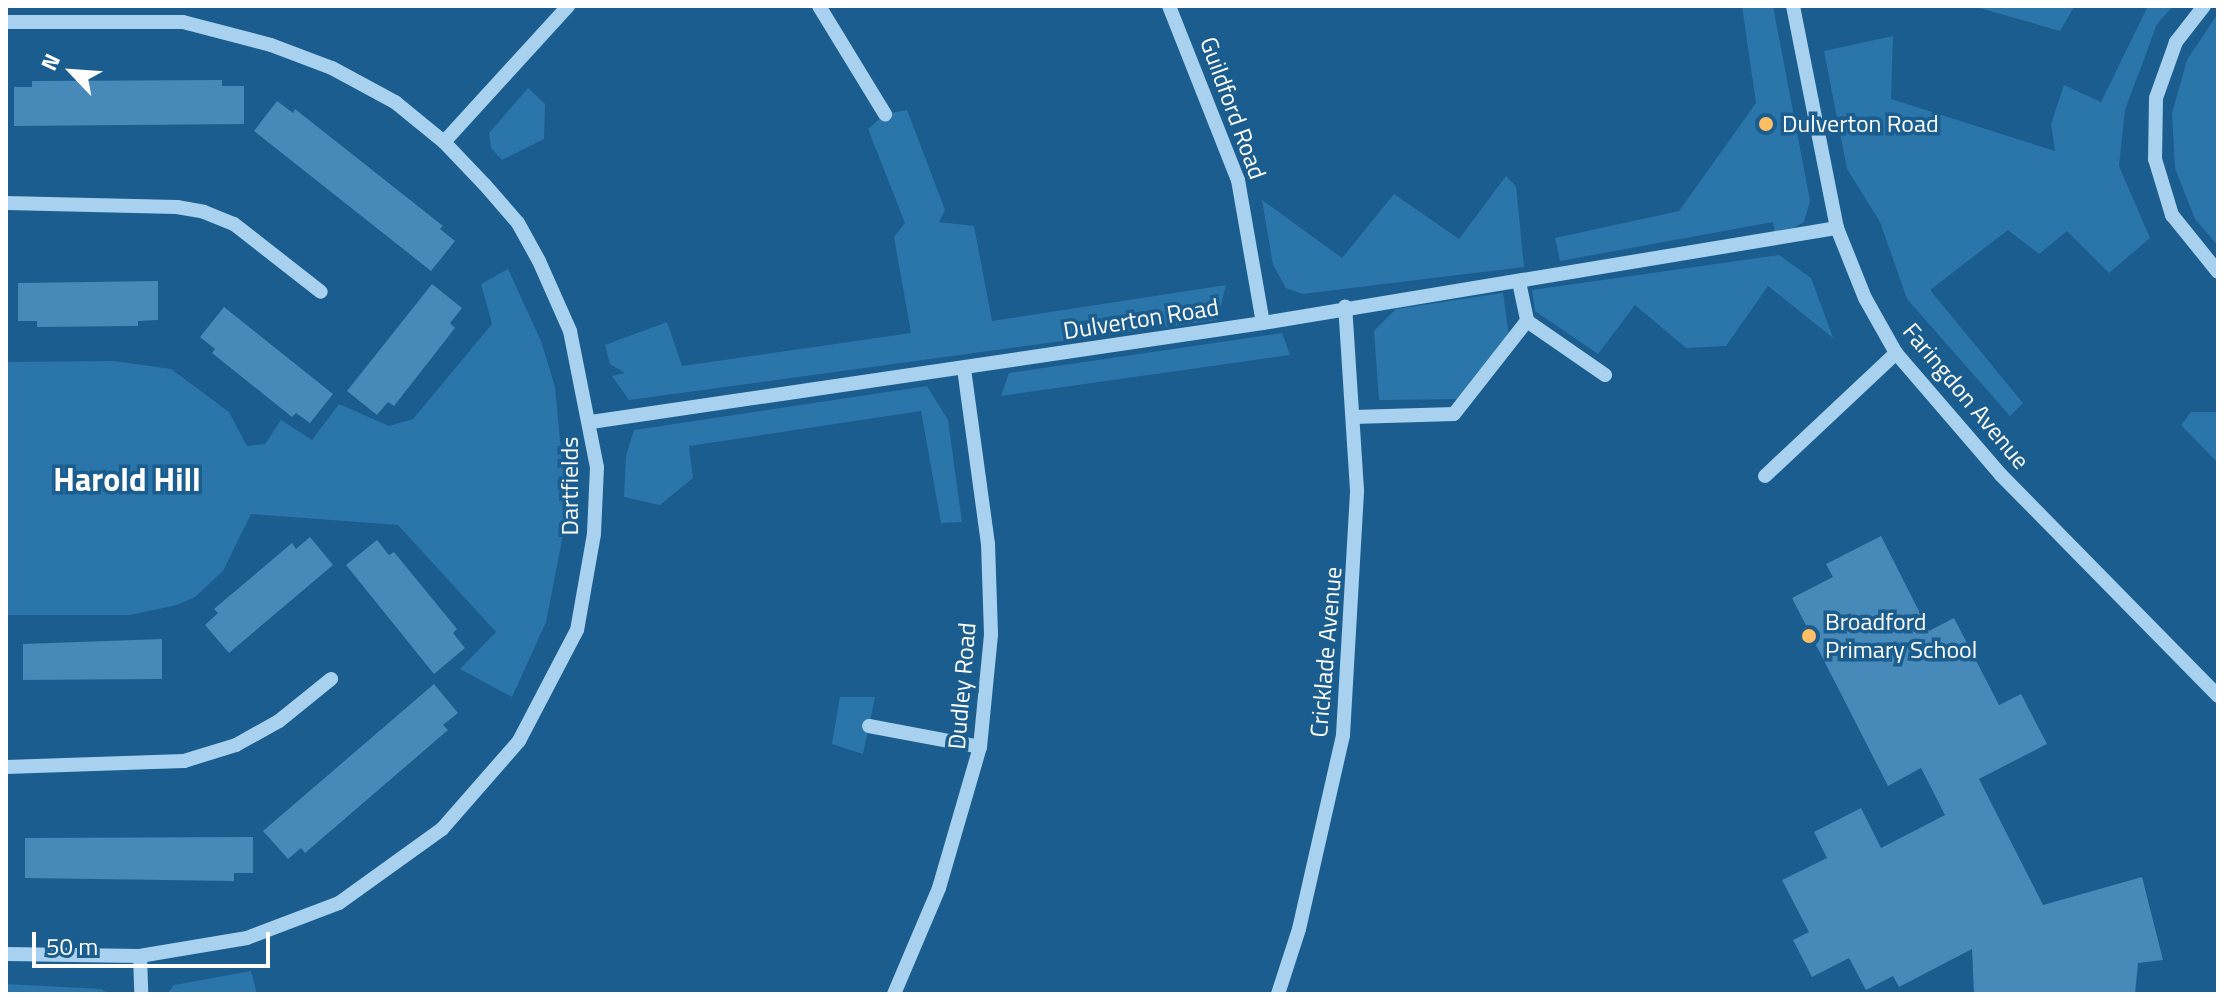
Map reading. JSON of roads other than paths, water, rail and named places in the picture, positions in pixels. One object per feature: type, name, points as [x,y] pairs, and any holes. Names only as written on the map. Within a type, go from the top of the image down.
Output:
[{"type":"street","points":[[183,6],[183,22]]},
{"type":"street","points":[[444,142],[568,6]]},
{"type":"street","points":[[819,6],[885,114]]},
{"type":"street","name":"Guildford Road","points":[[1169,6],[1238,180],[1263,323]]},
{"type":"street","name":"Faringdon Avenue","points":[[1793,6],[1837,228],[1865,298],[1896,353],[2001,475],[2218,696]]},
{"type":"street","points":[[2204,6],[2176,42],[2156,98],[2155,159],[2172,215],[2218,272]]},
{"type":"street","name":"Dartfields","points":[[6,22],[123,13],[227,31],[332,68],[395,102],[444,142],[518,223],[539,261],[570,331],[591,422],[597,467],[594,534],[577,630],[536,714],[498,768],[442,829],[339,903],[247,938],[140,956],[6,954]]},
{"type":"street","points":[[6,203],[177,207],[204,212],[234,224],[321,292]]},
{"type":"street","name":"Dulverton Road","points":[[591,422],[1263,323],[1345,306],[1519,282],[1837,228]]},
{"type":"street","points":[[1519,282],[1527,321],[1605,375]]},
{"type":"street","name":"Cricklade Avenue","points":[[1278,994],[1299,929],[1343,735],[1356,574],[1353,417],[1345,306]]},
{"type":"street","points":[[1353,417],[1454,414],[1527,321]]},
{"type":"street","points":[[1765,476],[1896,353]]},
{"type":"street","name":"Dudley Road","points":[[894,994],[939,888],[980,747],[991,634],[988,544],[964,368]]},
{"type":"street","points":[[6,767],[184,761],[236,745],[268,727],[331,679]]},
{"type":"street","points":[[869,726],[980,747]]},
{"type":"street","points":[[140,956],[141,994]]},
{"type":"place","name":"Dulverton Road","points":[[1766,124]]},
{"type":"place","name":"Broadford Primary School","points":[[1809,636]]},
{"type":"district","name":"Harold Hill","points":[[127,479]]}]
